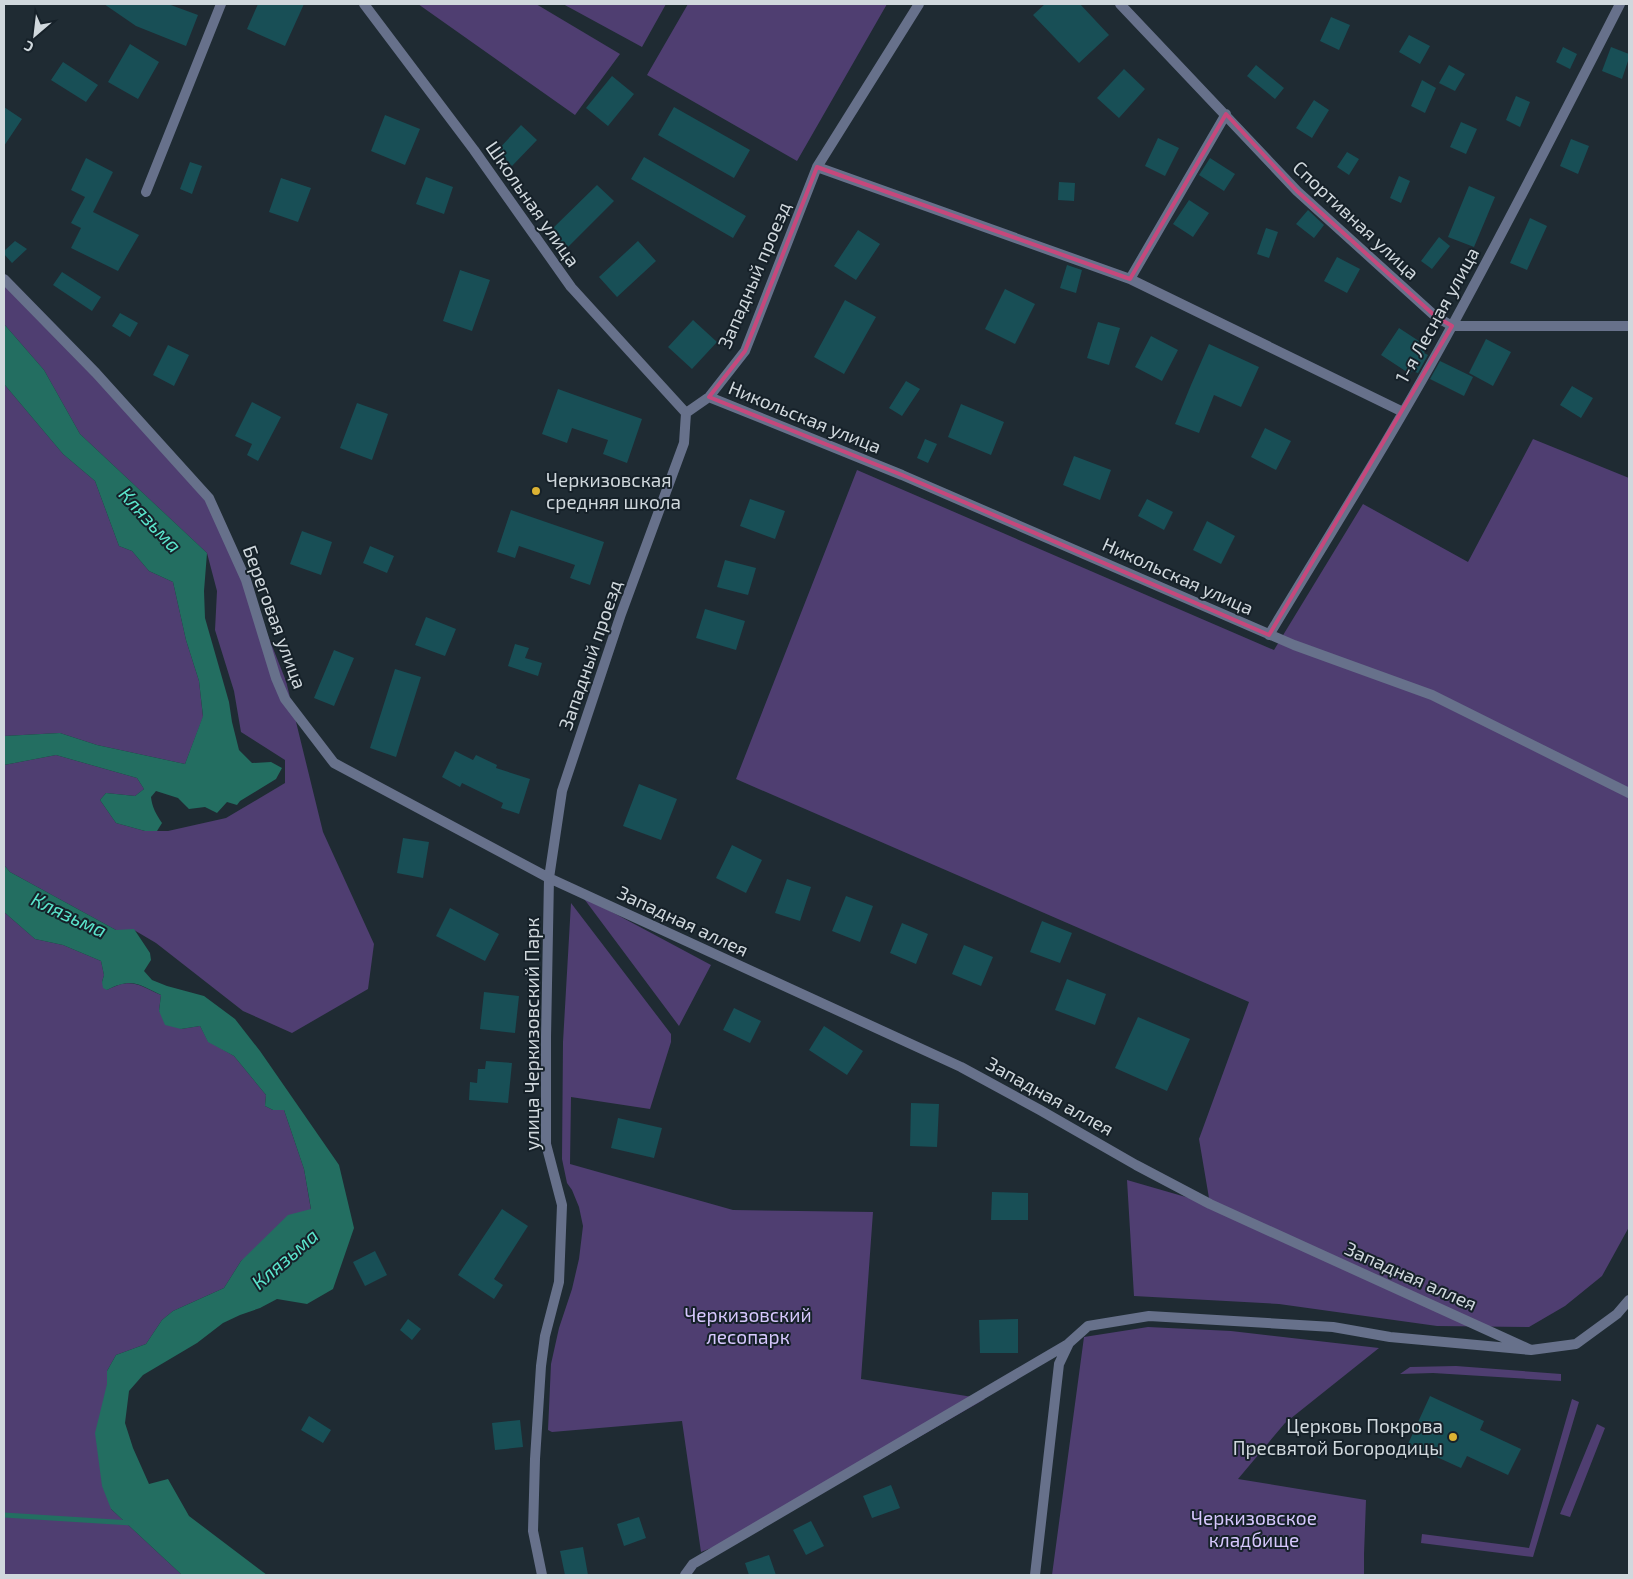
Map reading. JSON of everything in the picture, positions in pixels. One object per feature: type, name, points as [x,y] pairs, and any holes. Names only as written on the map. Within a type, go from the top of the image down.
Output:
[{"type":"street","points":[[146,192],[221,4]]},
{"type":"street","name":"Школьная улица","points":[[364,4],[474,150],[571,287],[686,413]]},
{"type":"street","name":"Западный проезд","points":[[549,878],[562,791],[621,614],[684,443],[686,413],[709,397],[745,351],[817,167],[918,4]]},
{"type":"street","name":"Спортивная улица","points":[[1120,4],[1297,190],[1435,316],[1452,326]]},
{"type":"street","name":"1-я Лесная улица","points":[[1269,635],[1403,412],[1452,326],[1620,4]]},
{"type":"street","points":[[1130,279],[1226,114]]},
{"type":"street","points":[[817,167],[1130,279],[1403,412]]},
{"type":"street","name":"Береговая улица","points":[[4,280],[96,373],[209,498],[246,580],[276,678],[285,699],[334,763],[549,878]]},
{"type":"street","points":[[1452,326],[1629,326]]},
{"type":"street","name":"Никольская улица","points":[[709,397],[902,475],[1294,646],[1432,695],[1629,794]]},
{"type":"street","name":"Западная аллея","points":[[549,878],[961,1067],[1136,1165],[1210,1204],[1531,1350]]},
{"type":"street","name":"улица Черкизовский Парк","points":[[542,1575],[533,1531],[534,1459],[540,1366],[545,1336],[559,1282],[562,1205],[546,1144],[549,878]]},
{"type":"street","points":[[685,1575],[693,1564],[1069,1343],[1088,1326],[1149,1316],[1333,1327],[1390,1337],[1531,1350],[1576,1344],[1617,1314],[1629,1300]]},
{"type":"street","points":[[1035,1575],[1058,1364],[1069,1343]]},
{"type":"highlighted area","points":[[1226,114],[1297,191],[1435,316],[1452,326],[1269,635],[902,475],[709,397],[745,351],[817,167],[1130,279]]},
{"type":"green space","points":[[418,4],[536,4],[620,54],[575,115]]},
{"type":"green space","points":[[563,4],[666,4],[642,47]]},
{"type":"green space","points":[[688,4],[887,4],[797,161],[647,75]]},
{"type":"green space","points":[[4,282],[209,498],[243,573],[286,681],[323,832],[374,944],[368,989],[292,1033],[243,1011],[156,943],[134,930],[116,930],[10,872],[4,865],[4,765],[56,755],[137,778],[144,789],[135,796],[106,793],[100,800],[116,823],[145,831],[168,831],[226,818],[285,783],[285,760],[241,732],[234,691],[215,630],[217,591],[207,553],[80,434],[44,370],[4,324]]},
{"type":"green space","points":[[4,384],[63,454],[95,481],[119,546],[132,551],[149,571],[173,582],[186,640],[199,681],[203,717],[185,764],[97,745],[60,733],[4,736]]},
{"type":"green space","points":[[1533,439],[1629,478],[1629,1227],[1602,1276],[1565,1306],[1529,1327],[1437,1326],[1279,1304],[1134,1296],[1127,1180],[1210,1204],[1199,1139],[1249,1002],[736,779],[857,470],[1274,650],[1363,504],[1468,562]]},
{"type":"green space","points":[[582,896],[711,965],[679,1026]]},
{"type":"green space","name":"Черкизовский лесопарк","points":[[571,903],[671,1034],[671,1042],[650,1109],[571,1097],[570,1164],[733,1210],[873,1212],[861,1379],[985,1399],[888,1455],[716,1546],[701,1552],[682,1421],[552,1432],[548,1430],[551,1364],[559,1328],[572,1289],[579,1259],[583,1226],[579,1207],[567,1183],[562,1159],[563,1042]]},
{"type":"green space","points":[[4,912],[35,939],[63,945],[101,961],[104,975],[102,982],[107,990],[123,984],[135,984],[161,995],[159,1011],[181,1029],[200,1026],[208,1041],[234,1056],[266,1095],[265,1106],[273,1110],[284,1110],[304,1169],[311,1210],[241,1261],[224,1288],[173,1311],[162,1320],[146,1344],[116,1355],[107,1371],[111,1509],[182,1575],[4,1575]]},
{"type":"green space","name":"Черкизовское кладбище","points":[[1148,1327],[1231,1331],[1379,1348],[1285,1423],[1238,1479],[1366,1500],[1364,1575],[1052,1575],[1084,1337]]},
{"type":"green space","points":[[1456,1366],[1561,1374],[1561,1381],[1433,1373],[1400,1374],[1410,1367]]},
{"type":"green space","points":[[1572,1399],[1579,1402],[1533,1557],[1421,1543],[1422,1534],[1529,1548]]},
{"type":"green space","points":[[1597,1424],[1605,1428],[1570,1517],[1560,1514]]},
{"type":"water","name":"Клязьма","points":[[4,324],[44,370],[80,434],[207,553],[204,591],[205,618],[229,702],[239,750],[252,763],[271,762],[282,768],[276,779],[240,801],[237,805],[227,802],[217,813],[205,807],[189,809],[178,798],[156,791],[151,797],[162,823],[157,831],[145,831],[116,823],[100,800],[106,793],[135,796],[144,789],[137,778],[56,755],[4,765],[4,736],[60,733],[97,745],[185,764],[203,716],[199,681],[186,640],[173,582],[149,571],[132,551],[119,546],[95,481],[63,454],[4,384]]},
{"type":"water","name":"Клязьма","points":[[4,865],[10,872],[116,930],[134,929],[150,953],[151,960],[144,971],[152,980],[204,996],[235,1019],[260,1051],[339,1165],[354,1228],[333,1289],[307,1304],[277,1299],[223,1323],[197,1343],[143,1375],[129,1391],[125,1423],[133,1448],[149,1484],[168,1479],[189,1516],[267,1575],[182,1575],[111,1509],[102,1486],[95,1433],[107,1384],[107,1371],[116,1355],[146,1344],[162,1320],[173,1311],[224,1288],[241,1261],[288,1215],[311,1209],[304,1169],[284,1110],[273,1110],[265,1106],[266,1095],[234,1056],[208,1042],[200,1026],[181,1029],[165,1025],[159,1011],[161,995],[140,985],[129,983],[107,990],[103,988],[104,975],[101,961],[63,945],[35,939],[4,912]]},
{"type":"building","points":[[104,4],[168,4],[198,15],[186,46],[136,26]]},
{"type":"building","points":[[258,4],[304,4],[285,46],[247,29]]},
{"type":"building","points":[[1045,4],[1080,4],[1109,35],[1079,63],[1033,15]]},
{"type":"building","points":[[1331,17],[1350,25],[1339,50],[1320,41]]},
{"type":"building","points":[[1409,35],[1430,46],[1420,64],[1399,52]]},
{"type":"building","points":[[130,44],[159,62],[138,99],[108,82]]},
{"type":"building","points":[[1563,47],[1577,54],[1570,69],[1556,62]]},
{"type":"building","points":[[1611,47],[1629,54],[1622,79],[1602,71]]},
{"type":"building","points":[[63,62],[98,85],[86,102],[51,80]]},
{"type":"building","points":[[1256,65],[1284,88],[1275,99],[1247,76]]},
{"type":"building","points":[[1449,65],[1465,74],[1455,91],[1439,83]]},
{"type":"building","points":[[1124,69],[1145,89],[1119,118],[1097,98]]},
{"type":"building","points":[[612,76],[634,94],[608,126],[586,108]]},
{"type":"building","points":[[1422,80],[1436,88],[1425,113],[1411,106]]},
{"type":"building","points":[[1516,96],[1530,102],[1520,127],[1506,120]]},
{"type":"building","points":[[1314,100],[1329,110],[1312,138],[1296,128]]},
{"type":"building","points":[[4,107],[22,119],[4,146]]},
{"type":"building","points":[[674,107],[750,150],[734,178],[658,135]]},
{"type":"building","points":[[385,115],[420,129],[405,165],[371,151]]},
{"type":"building","points":[[1461,122],[1477,129],[1466,154],[1450,147]]},
{"type":"building","points":[[521,125],[537,140],[512,166],[497,151]]},
{"type":"building","points":[[1158,138],[1179,148],[1165,176],[1145,166]]},
{"type":"building","points":[[1571,139],[1589,146],[1578,174],[1560,166]]},
{"type":"building","points":[[1347,152],[1359,159],[1349,175],[1337,167]]},
{"type":"building","points":[[644,157],[746,216],[733,238],[631,179]]},
{"type":"building","points":[[86,158],[113,172],[93,212],[139,235],[118,271],[71,248],[81,228],[71,223],[85,197],[71,190]]},
{"type":"building","points":[[1210,158],[1235,174],[1224,191],[1199,175]]},
{"type":"building","points":[[190,162],[202,166],[192,194],[180,189]]},
{"type":"building","points":[[1399,176],[1410,181],[1401,203],[1390,198]]},
{"type":"building","points":[[426,177],[453,187],[444,214],[416,204]]},
{"type":"building","points":[[281,178],[311,188],[298,222],[269,212]]},
{"type":"building","points":[[1059,182],[1075,183],[1074,201],[1058,200]]},
{"type":"building","points":[[597,185],[614,201],[566,249],[549,232]]},
{"type":"building","points":[[1469,186],[1495,197],[1474,247],[1448,237]]},
{"type":"building","points":[[1189,200],[1209,213],[1193,237],[1173,224]]},
{"type":"building","points":[[1308,210],[1324,225],[1314,238],[1296,224]]},
{"type":"building","points":[[1530,218],[1547,226],[1527,270],[1510,263]]},
{"type":"building","points":[[1266,228],[1278,232],[1269,258],[1257,254]]},
{"type":"building","points":[[858,230],[880,244],[856,280],[834,266]]},
{"type":"building","points":[[1439,237],[1450,246],[1432,269],[1421,261]]},
{"type":"building","points":[[15,241],[27,249],[12,263],[4,254],[4,251]]},
{"type":"building","points":[[638,241],[656,261],[617,297],[599,277]]},
{"type":"building","points":[[1337,257],[1360,269],[1347,293],[1324,281]]},
{"type":"building","points":[[1067,265],[1082,270],[1076,293],[1060,288]]},
{"type":"building","points":[[460,270],[490,280],[472,331],[443,321]]},
{"type":"building","points":[[62,272],[101,297],[92,311],[53,285]]},
{"type":"building","points":[[1005,289],[1035,304],[1015,344],[985,329]]},
{"type":"building","points":[[845,300],[876,317],[844,374],[814,357]]},
{"type":"building","points":[[120,313],[138,323],[130,337],[112,326]]},
{"type":"building","points":[[693,320],[717,342],[692,369],[668,347]]},
{"type":"building","points":[[1098,322],[1120,328],[1109,365],[1087,358]]},
{"type":"building","points":[[1399,328],[1428,347],[1424,353],[1428,355],[1418,373],[1412,371],[1410,374],[1381,355]]},
{"type":"building","points":[[1151,336],[1178,350],[1162,381],[1135,367]]},
{"type":"building","points":[[1486,339],[1511,352],[1493,386],[1469,373]]},
{"type":"building","points":[[1209,344],[1259,367],[1241,407],[1214,395],[1199,433],[1175,424]]},
{"type":"building","points":[[168,345],[189,355],[174,386],[153,375]]},
{"type":"building","points":[[1440,361],[1473,377],[1464,396],[1430,379]]},
{"type":"building","points":[[906,381],[920,389],[902,416],[889,408]]},
{"type":"building","points":[[1572,386],[1593,398],[1581,418],[1560,405]]},
{"type":"building","points":[[558,389],[642,419],[627,463],[603,454],[608,440],[572,428],[567,443],[542,434]]},
{"type":"building","points":[[252,402],[281,417],[258,461],[247,455],[252,444],[235,436]]},
{"type":"building","points":[[357,403],[388,414],[372,460],[340,448]]},
{"type":"building","points":[[961,404],[1004,422],[991,455],[948,437]]},
{"type":"building","points":[[1265,428],[1291,441],[1276,470],[1251,457]]},
{"type":"building","points":[[925,439],[937,444],[928,463],[917,458]]},
{"type":"building","points":[[1074,456],[1111,470],[1100,500],[1063,485]]},
{"type":"building","points":[[750,499],[785,511],[775,539],[740,526]]},
{"type":"building","points":[[1147,499],[1173,512],[1164,530],[1138,516]]},
{"type":"building","points":[[511,510],[604,542],[590,585],[570,578],[575,565],[519,546],[515,558],[497,552]]},
{"type":"building","points":[[1207,521],[1235,536],[1221,564],[1193,550]]},
{"type":"building","points":[[302,531],[332,542],[321,575],[290,564]]},
{"type":"building","points":[[370,546],[394,556],[387,573],[363,563]]},
{"type":"building","points":[[725,560],[756,568],[748,595],[717,587]]},
{"type":"building","points":[[705,609],[745,621],[736,650],[696,638]]},
{"type":"building","points":[[426,617],[456,629],[445,656],[415,645]]},
{"type":"building","points":[[515,644],[529,648],[525,658],[542,663],[538,676],[508,666]]},
{"type":"building","points":[[334,650],[354,658],[334,706],[314,698]]},
{"type":"building","points":[[395,669],[421,677],[396,757],[370,748]]},
{"type":"building","points":[[455,751],[473,760],[476,755],[497,765],[496,768],[530,779],[519,814],[501,808],[503,803],[462,783],[460,787],[442,777]]},
{"type":"building","points":[[639,784],[677,799],[661,840],[623,826]]},
{"type":"building","points":[[403,838],[429,842],[423,878],[397,873]]},
{"type":"building","points":[[732,845],[762,860],[746,893],[716,878]]},
{"type":"building","points":[[787,879],[811,887],[800,921],[775,913]]},
{"type":"building","points":[[846,896],[873,906],[860,942],[832,931]]},
{"type":"building","points":[[450,908],[499,934],[485,961],[436,936]]},
{"type":"building","points":[[1042,921],[1072,933],[1060,963],[1030,952]]},
{"type":"building","points":[[902,923],[928,934],[916,964],[890,953]]},
{"type":"building","points":[[964,945],[993,957],[981,986],[952,974]]},
{"type":"building","points":[[1067,979],[1106,994],[1095,1025],[1055,1010]]},
{"type":"building","points":[[484,992],[519,996],[515,1033],[480,1029]]},
{"type":"building","points":[[734,1008],[761,1021],[750,1043],[723,1030]]},
{"type":"building","points":[[1138,1017],[1190,1039],[1167,1091],[1115,1068]]},
{"type":"building","points":[[824,1026],[863,1051],[847,1075],[809,1050]]},
{"type":"building","points":[[486,1061],[512,1063],[508,1103],[469,1100],[470,1082],[477,1083],[478,1069],[485,1069]]},
{"type":"building","points":[[911,1103],[939,1104],[937,1147],[910,1146]]},
{"type":"building","points":[[618,1118],[662,1128],[654,1158],[611,1148]]},
{"type":"building","points":[[992,1192],[1028,1193],[1028,1220],[991,1220]]},
{"type":"building","points":[[502,1209],[528,1226],[494,1279],[503,1285],[494,1299],[458,1275]]},
{"type":"building","points":[[375,1251],[387,1275],[365,1286],[353,1262]]},
{"type":"building","points":[[408,1319],[421,1329],[412,1340],[400,1330]]},
{"type":"building","points":[[1018,1319],[1018,1353],[980,1353],[979,1320]]},
{"type":"building","name":"Церковь Покрова Пресвятой Богородицы","points":[[1430,1396],[1484,1421],[1480,1430],[1521,1449],[1508,1475],[1467,1456],[1461,1468],[1408,1444]]},
{"type":"building","points":[[309,1416],[331,1430],[323,1443],[301,1430]]},
{"type":"building","points":[[520,1420],[523,1447],[495,1450],[492,1423]]},
{"type":"building","points":[[891,1485],[900,1508],[872,1518],[863,1496]]},
{"type":"building","points":[[639,1517],[646,1538],[624,1546],[617,1524]]},
{"type":"building","points":[[811,1521],[824,1546],[806,1555],[793,1530]]},
{"type":"building","points":[[583,1547],[588,1575],[565,1575],[560,1551]]},
{"type":"building","points":[[769,1555],[776,1575],[749,1575],[745,1563]]},
{"type":"waterway","points":[[4,1515],[131,1523]]},
{"type":"place","name":"Черкизовская средняя школа","points":[[536,491]]},
{"type":"place","name":"Церковь Покрова Пресвятой Богородицы","points":[[1453,1437]]}]
